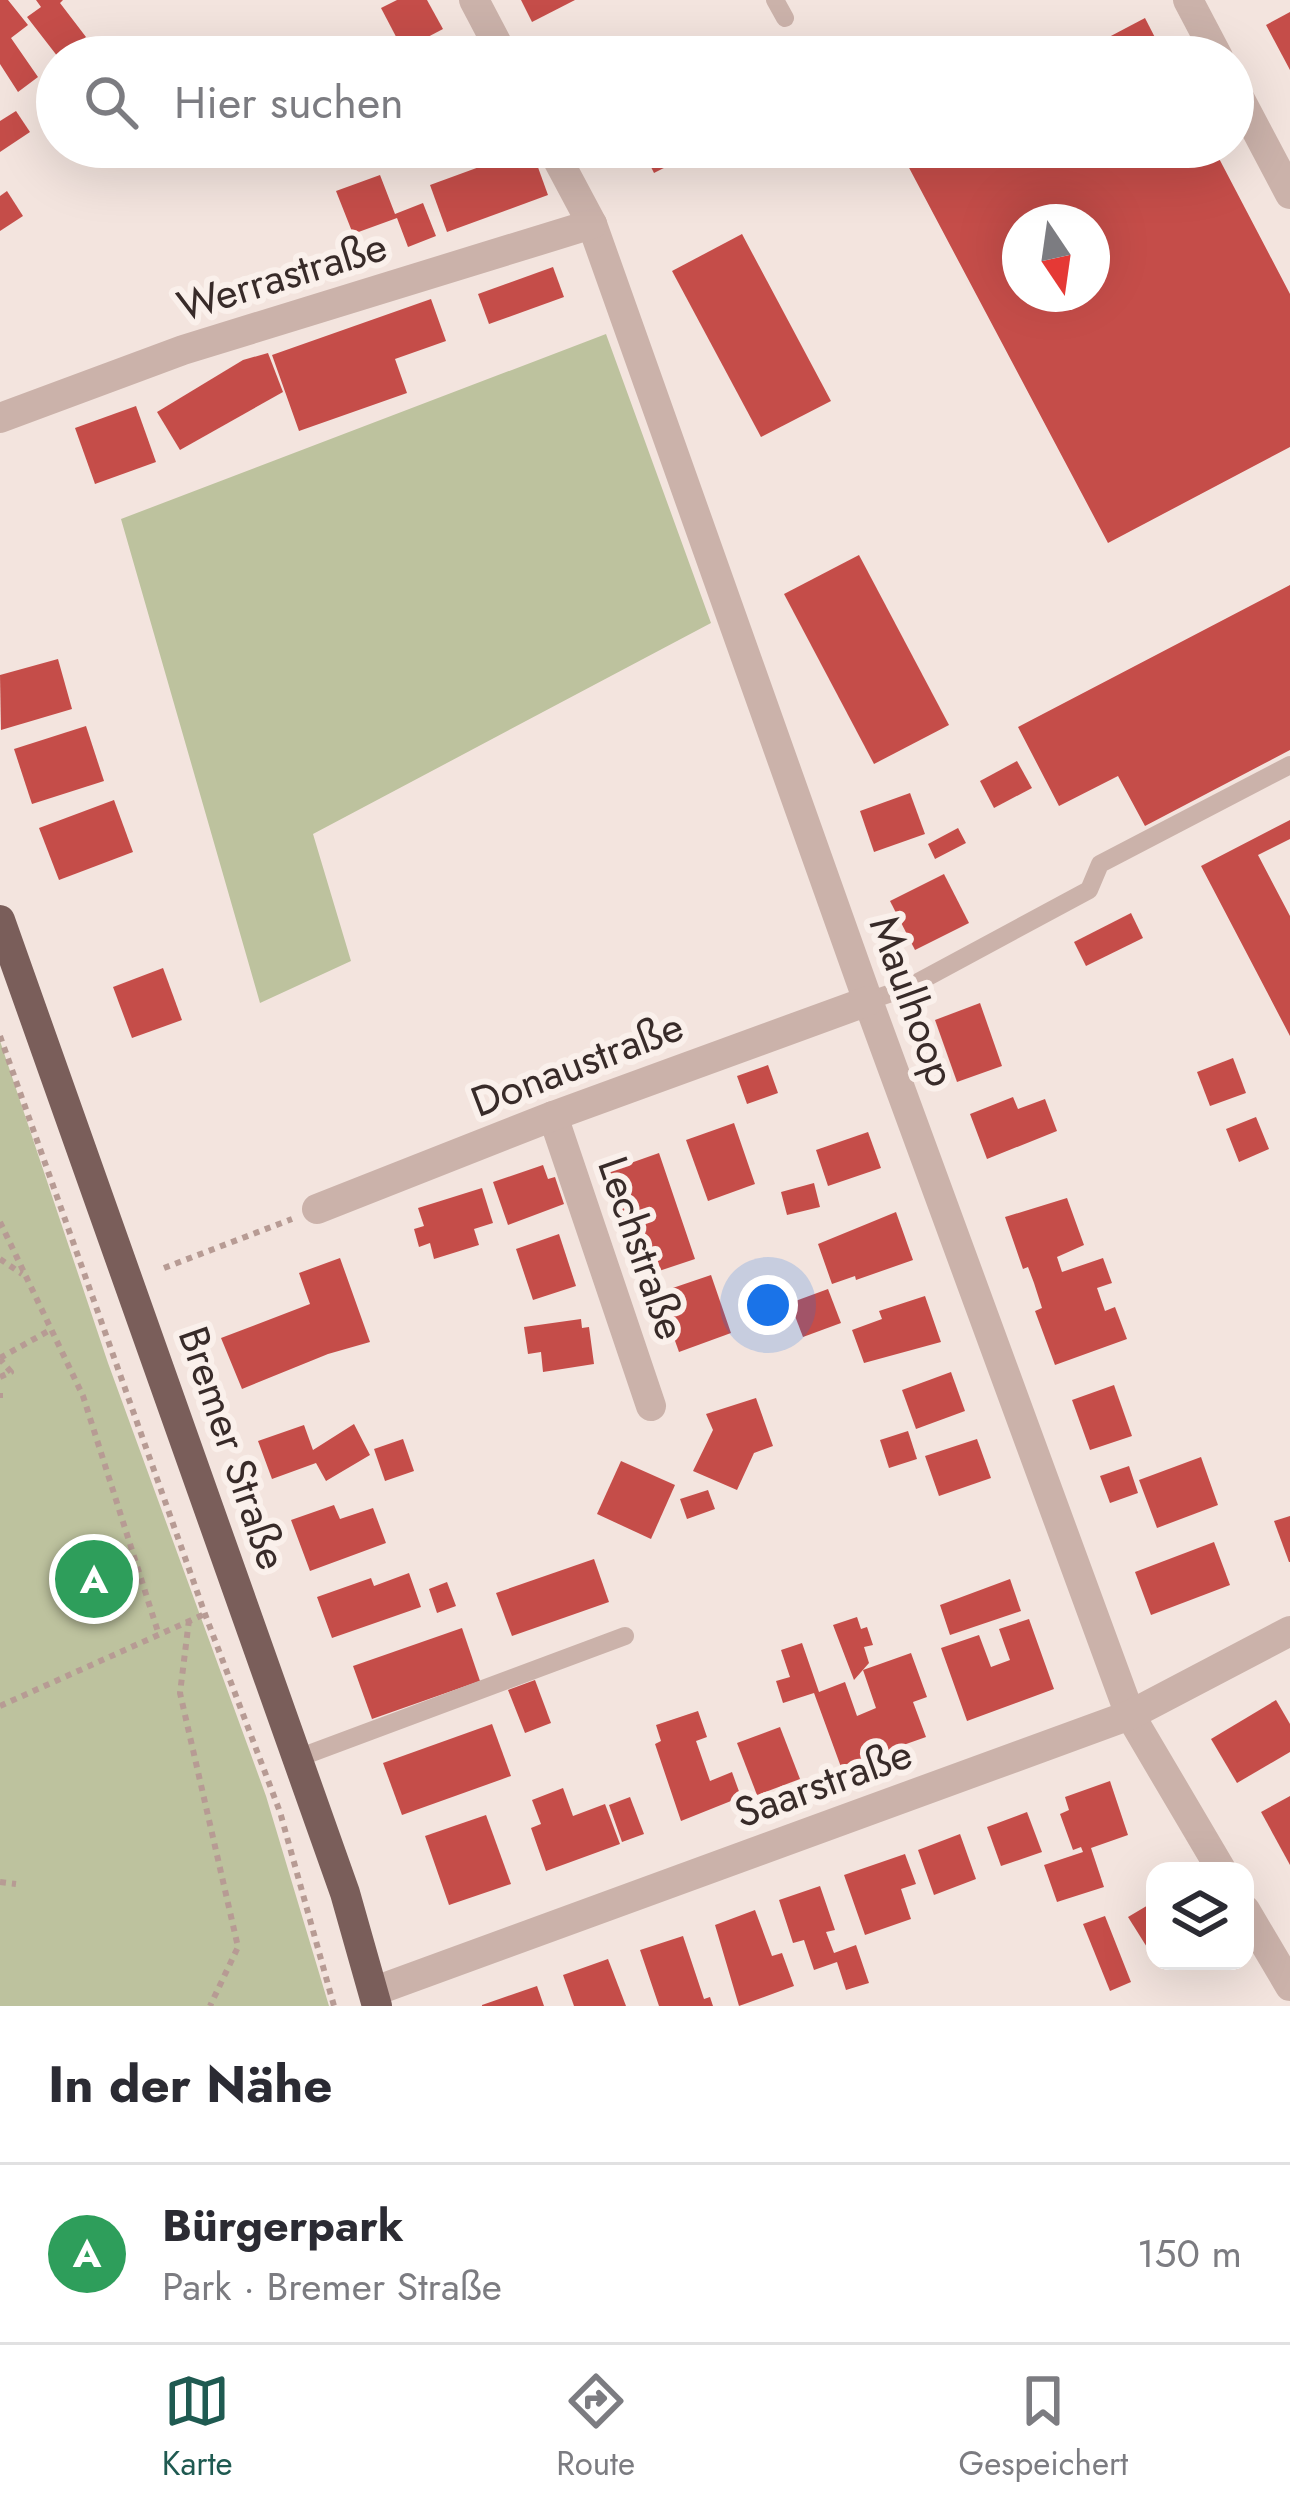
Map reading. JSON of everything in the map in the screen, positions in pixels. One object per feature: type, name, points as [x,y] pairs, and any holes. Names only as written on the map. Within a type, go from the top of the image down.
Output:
[{"type":"main road","name":"Bremer Straße","points":[[0,920],[298,1758],[376,1998]]},
{"type":"street","points":[[474,0],[493,36]]},
{"type":"street","points":[[1188,0],[1207,36]]},
{"type":"street","points":[[1254,126],[1290,194]]},
{"type":"street","name":"Maulhoop","points":[[562,168],[592,224],[868,1001],[1130,1715],[1217,1862]]},
{"type":"street","name":"Werrastraße","points":[[0,418],[183,350],[592,224]]},
{"type":"street","name":"Donaustraße","points":[[317,1209],[553,1116],[868,1001]]},
{"type":"street","name":"Lechstraße","points":[[553,1116],[651,1406]]},
{"type":"street","name":"Saarstraße","points":[[376,1998],[1130,1715],[1290,1631]]},
{"type":"street","points":[[1254,1925],[1290,1986]]},
{"type":"lane","points":[[775,0],[785,18]]},
{"type":"lane","points":[[868,1001],[909,987],[1089,890],[1100,864],[1290,765]]},
{"type":"lane","points":[[298,1758],[625,1636]]},
{"type":"path","points":[[0,1036],[280,1812],[334,2006]]},
{"type":"path","points":[[164,1268],[317,1209]]},
{"type":"path","points":[[0,1222],[83,1396],[158,1632]]},
{"type":"path","points":[[0,1259],[24,1276]]},
{"type":"path","points":[[0,1377],[11,1372],[0,1358],[52,1329]]},
{"type":"path","points":[[0,1706],[205,1614]]},
{"type":"path","points":[[189,1619],[180,1694],[238,1947],[210,2006]]},
{"type":"path","points":[[0,1882],[16,1884]]},
{"type":"green space","points":[[606,334],[711,623],[313,834],[351,961],[260,1003],[121,519]]},
{"type":"green space","points":[[0,1041],[108,1363],[266,1796],[329,2006],[0,2006]]},
{"type":"building","points":[[0,0],[8,0],[28,25],[11,38],[36,78],[18,92],[0,64]]},
{"type":"building","points":[[36,0],[63,0],[60,3],[85,36],[42,36],[27,17],[41,7]]},
{"type":"building","points":[[397,0],[427,0],[443,29],[430,36],[396,36],[381,8]]},
{"type":"building","points":[[521,0],[575,0],[532,22]]},
{"type":"building","points":[[1290,12],[1290,70],[1266,25]]},
{"type":"building","points":[[1145,18],[1154,36],[1111,36]]},
{"type":"building","points":[[16,111],[30,132],[0,152],[0,121]]},
{"type":"building","points":[[476,168],[538,168],[548,195],[447,232],[430,185]]},
{"type":"building","points":[[909,168],[1224,168],[1290,294],[1290,447],[1108,543]]},
{"type":"building","points":[[380,175],[395,214],[423,203],[436,236],[408,247],[397,218],[353,234],[336,191]]},
{"type":"building","points":[[7,191],[23,216],[0,231],[0,196]]},
{"type":"building","points":[[742,234],[831,401],[761,437],[672,271]]},
{"type":"building","points":[[553,267],[564,297],[489,324],[478,294]]},
{"type":"building","points":[[431,299],[446,341],[395,359],[407,393],[299,431],[272,355]]},
{"type":"building","points":[[268,353],[283,392],[180,450],[157,412],[243,360]]},
{"type":"building","points":[[136,406],[156,462],[95,484],[75,428]]},
{"type":"building","points":[[859,555],[949,725],[874,764],[784,594]]},
{"type":"building","points":[[1290,585],[1290,750],[1145,826],[1118,776],[1059,806],[1018,727]]},
{"type":"building","points":[[58,659],[72,709],[1,730],[0,675]]},
{"type":"building","points":[[86,726],[104,781],[32,804],[14,749]]},
{"type":"building","points":[[1017,761],[1032,788],[994,808],[980,781]]},
{"type":"building","points":[[910,793],[925,834],[874,852],[860,811]]},
{"type":"building","points":[[114,800],[133,852],[59,880],[39,828]]},
{"type":"building","points":[[1290,820],[1290,839],[1258,855],[1290,916],[1290,1036],[1201,866]]},
{"type":"building","points":[[958,828],[966,843],[935,859],[928,844]]},
{"type":"building","points":[[944,874],[969,923],[915,950],[890,901]]},
{"type":"building","points":[[1131,913],[1143,938],[1086,966],[1074,942]]},
{"type":"building","points":[[163,968],[182,1020],[132,1038],[113,987]]},
{"type":"building","points":[[980,1003],[1002,1066],[957,1082],[935,1020]]},
{"type":"building","points":[[1233,1058],[1246,1093],[1210,1106],[1197,1072]]},
{"type":"building","points":[[768,1065],[778,1093],[747,1104],[737,1076]]},
{"type":"building","points":[[1013,1097],[1018,1109],[1045,1099],[1057,1131],[987,1159],[970,1114]]},
{"type":"building","points":[[1256,1117],[1269,1149],[1239,1162],[1226,1129]]},
{"type":"building","points":[[734,1123],[755,1184],[708,1201],[686,1140]]},
{"type":"building","points":[[868,1132],[881,1168],[828,1186],[816,1150]]},
{"type":"building","points":[[659,1153],[695,1259],[659,1271],[648,1239],[634,1245],[608,1171]]},
{"type":"building","points":[[543,1165],[548,1179],[555,1177],[564,1204],[508,1225],[493,1182]]},
{"type":"building","points":[[814,1183],[820,1207],[787,1215],[781,1192]]},
{"type":"building","points":[[482,1188],[493,1223],[474,1229],[479,1245],[434,1259],[430,1243],[419,1247],[414,1229],[424,1226],[418,1208]]},
{"type":"building","points":[[1067,1198],[1084,1245],[1057,1257],[1062,1272],[1103,1258],[1112,1283],[1097,1288],[1105,1311],[1115,1307],[1127,1339],[1055,1365],[1035,1311],[1042,1308],[1034,1283],[1028,1267],[1023,1269],[1005,1217]]},
{"type":"building","points":[[896,1212],[913,1260],[832,1284],[818,1244]]},
{"type":"building","points":[[559,1234],[576,1286],[533,1300],[516,1249]]},
{"type":"building","points":[[340,1258],[370,1342],[242,1389],[221,1338],[310,1304],[299,1273]]},
{"type":"building","points":[[711,1275],[731,1333],[679,1352],[658,1293]]},
{"type":"building","points":[[828,1289],[841,1323],[803,1337],[790,1303]]},
{"type":"building","points":[[925,1296],[941,1342],[864,1363],[852,1330],[882,1319],[879,1311]]},
{"type":"building","points":[[581,1319],[582,1328],[589,1327],[594,1364],[543,1372],[541,1352],[528,1354],[524,1327]]},
{"type":"building","points":[[951,1372],[965,1411],[916,1429],[902,1390]]},
{"type":"building","points":[[1114,1385],[1132,1436],[1090,1450],[1072,1400]]},
{"type":"building","points":[[756,1398],[773,1446],[754,1453],[737,1490],[693,1471],[713,1430],[706,1414]]},
{"type":"building","points":[[354,1424],[370,1455],[326,1481],[316,1463],[272,1479],[258,1441],[304,1425],[313,1450]]},
{"type":"building","points":[[908,1431],[917,1459],[889,1468],[880,1440]]},
{"type":"building","points":[[403,1439],[414,1471],[385,1481],[374,1449]]},
{"type":"building","points":[[977,1439],[991,1478],[939,1496],[925,1456]]},
{"type":"building","points":[[1201,1457],[1218,1505],[1157,1528],[1139,1480]]},
{"type":"building","points":[[621,1461],[675,1485],[651,1539],[597,1514]]},
{"type":"building","points":[[1129,1466],[1138,1493],[1110,1503],[1100,1476]]},
{"type":"building","points":[[708,1490],[715,1509],[687,1519],[680,1499]]},
{"type":"building","points":[[334,1505],[340,1519],[373,1508],[386,1543],[310,1571],[291,1520]]},
{"type":"building","points":[[1290,1516],[1290,1562],[1289,1562],[1274,1521]]},
{"type":"building","points":[[1214,1542],[1230,1585],[1151,1615],[1135,1572]]},
{"type":"building","points":[[594,1559],[609,1602],[512,1636],[496,1593]]},
{"type":"building","points":[[409,1573],[421,1607],[332,1638],[317,1597],[371,1578],[374,1586]]},
{"type":"building","points":[[1010,1579],[1021,1611],[950,1635],[940,1605]]},
{"type":"building","points":[[447,1582],[456,1606],[437,1613],[429,1589]]},
{"type":"building","points":[[857,1617],[861,1629],[867,1627],[873,1645],[864,1647],[869,1663],[854,1680],[833,1625]]},
{"type":"building","points":[[1029,1619],[1054,1689],[967,1721],[941,1648],[979,1635],[991,1667],[1010,1660],[999,1629]]},
{"type":"building","points":[[462,1628],[480,1681],[372,1719],[353,1666]]},
{"type":"building","points":[[802,1643],[819,1692],[845,1682],[857,1716],[876,1708],[863,1670],[911,1653],[927,1697],[913,1702],[926,1737],[841,1767],[814,1693],[783,1703],[776,1681],[790,1677],[781,1650]]},
{"type":"building","points":[[535,1680],[551,1723],[525,1733],[508,1690]]},
{"type":"building","points":[[1276,1700],[1290,1724],[1290,1752],[1237,1783],[1211,1739]]},
{"type":"building","points":[[698,1711],[707,1737],[696,1741],[710,1781],[732,1772],[741,1797],[681,1821],[655,1744],[661,1741],[656,1725]]},
{"type":"building","points":[[492,1724],[511,1776],[402,1815],[383,1763]]},
{"type":"building","points":[[780,1727],[800,1779],[757,1795],[737,1743]]},
{"type":"building","points":[[1110,1781],[1128,1835],[1091,1848],[1104,1887],[1057,1902],[1044,1865],[1083,1852],[1081,1847],[1073,1850],[1060,1814],[1069,1810],[1065,1797]]},
{"type":"building","points":[[563,1788],[573,1816],[605,1804],[620,1844],[546,1871],[531,1828],[541,1824],[532,1800]]},
{"type":"building","points":[[1290,1796],[1290,1865],[1261,1812]]},
{"type":"building","points":[[630,1797],[644,1834],[622,1842],[609,1805]]},
{"type":"building","points":[[1027,1812],[1042,1852],[1001,1866],[987,1827]]},
{"type":"building","points":[[486,1815],[511,1884],[449,1905],[425,1836]]},
{"type":"building","points":[[960,1834],[976,1879],[934,1895],[918,1850]]},
{"type":"building","points":[[905,1854],[916,1884],[901,1889],[911,1919],[865,1935],[844,1875]]},
{"type":"building","points":[[820,1886],[835,1930],[826,1932],[834,1953],[856,1945],[869,1983],[846,1990],[837,1962],[814,1970],[804,1940],[793,1943],[779,1900]]},
{"type":"building","points":[[1146,1906],[1146,1946],[1128,1917]]},
{"type":"building","points":[[755,1910],[772,1956],[782,1953],[794,1986],[739,2006],[715,1925]]},
{"type":"building","points":[[1105,1916],[1131,1982],[1110,1991],[1083,1924]]},
{"type":"building","points":[[683,1936],[704,1999],[710,1997],[713,2006],[659,2006],[640,1950]]},
{"type":"building","points":[[608,1959],[626,2006],[574,2006],[563,1975]]},
{"type":"building","points":[[537,1986],[544,2006],[482,2006],[482,2005]]},
{"type":"place","name":"Bürgerpark","points":[[94,1579]]}]
